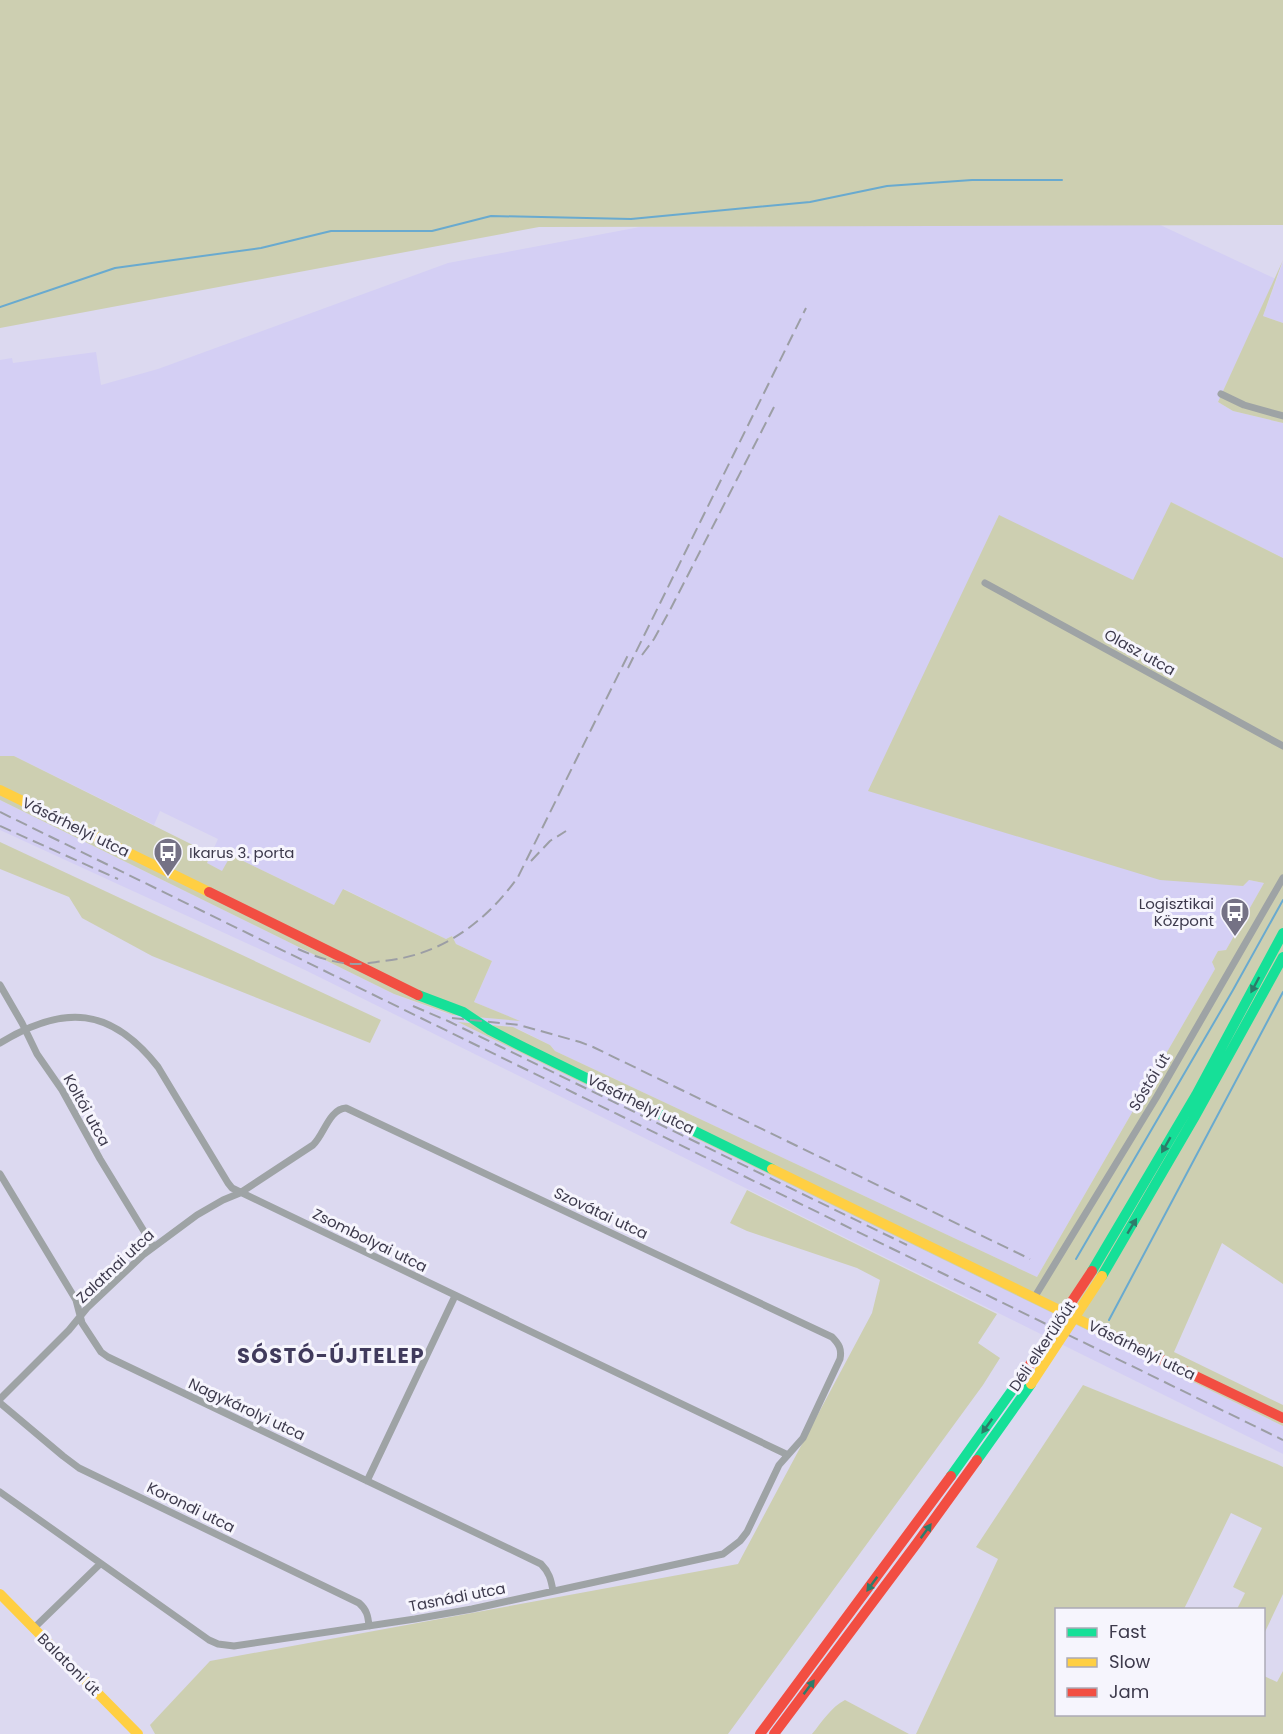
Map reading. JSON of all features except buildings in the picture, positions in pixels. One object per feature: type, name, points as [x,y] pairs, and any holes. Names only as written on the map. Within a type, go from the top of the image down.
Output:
[{"type":"main road","name":"Vásárhelyi utca","points":[[0,790],[425,999],[463,1012],[490,1030],[534,1052],[1283,1418]]},
{"type":"main road","name":"Déli elkerülőút","points":[[1097,1274],[1283,933]]},
{"type":"main road","name":"Déli elkerülőút","points":[[774,1734],[917,1543],[1156,1187],[1283,957]]},
{"type":"main road","name":"Déli elkerülőút","points":[[760,1734],[1026,1381]]},
{"type":"main road","name":"Balatoni út","points":[[0,1594],[138,1734]]},
{"type":"street","points":[[1221,394],[1244,405],[1283,416]]},
{"type":"street","name":"Olasz utca","points":[[985,583],[1283,746]]},
{"type":"street","name":"Sóstói út","points":[[1034,1298],[1156,1098],[1283,878]]},
{"type":"street","name":"Koltói utca","points":[[0,985],[37,1054],[62,1090],[99,1159],[153,1246]]},
{"type":"street","name":"Zsombolyai utca","points":[[0,1043],[25,1029],[48,1022],[80,1017],[106,1022],[132,1038],[145,1050],[158,1067],[228,1183],[240,1193],[788,1455]]},
{"type":"street","name":"Zalatnai utca","points":[[0,1401],[95,1300],[153,1246],[209,1207],[240,1193],[313,1145],[319,1140],[336,1112],[340,1108],[346,1108]]},
{"type":"street","name":"Szovátai utca","points":[[346,1108],[832,1337],[840,1348]]},
{"type":"street","name":"Nagykárolyi utca","points":[[0,1174],[76,1300],[80,1317],[101,1352],[541,1564],[548,1571],[553,1591]]},
{"type":"street","points":[[367,1481],[455,1296]]},
{"type":"street","name":"Tasnádi utca","points":[[0,1492],[209,1640],[218,1644],[234,1646],[472,1609],[723,1554],[740,1541],[747,1532],[779,1466],[803,1438],[840,1359],[842,1353],[840,1348]]},
{"type":"street","name":"Korondi utca","points":[[0,1401],[79,1468],[359,1603],[365,1608],[369,1626]]},
{"type":"street","points":[[34,1628],[100,1564]]},
{"type":"shaded area","points":[[1158,224],[1276,279],[1218,402],[1233,411],[1283,423],[1283,558],[1171,502],[1249,880],[1264,883],[1226,950],[1218,951],[1212,962],[1215,969],[1037,1277],[555,1051],[550,1045],[518,1029],[498,1025],[460,1023],[1283,1426],[1283,1454],[305,970],[0,830],[0,800],[394,994],[445,1013],[517,1020],[474,1002],[492,961],[456,944],[452,936],[446,939],[344,889],[334,905],[231,855],[223,872],[207,863],[218,839],[160,811],[154,825],[14,756],[0,756],[0,360],[12,358],[13,363],[96,352],[101,385],[158,369],[448,263],[640,227]]},
{"type":"shaded area","points":[[1283,262],[1283,323],[1263,316]]},
{"type":"green space","points":[[0,0],[1283,0],[1283,225],[539,227],[0,328]]},
{"type":"green space","points":[[1283,260],[1263,316],[1283,323],[1283,423],[1233,411],[1218,402]]},
{"type":"green space","points":[[1171,502],[1283,558],[1283,1284],[1222,1243],[1174,1352],[1283,1405],[1283,1426],[458,1022],[513,1027],[550,1045],[555,1051],[1037,1277],[1215,969],[1212,962],[1218,951],[1226,950],[1264,883],[1249,880],[1243,886],[1160,880],[868,791],[999,515],[1133,580]]},
{"type":"green space","points":[[0,756],[14,756],[211,854],[207,863],[222,871],[231,855],[334,905],[343,889],[446,939],[452,936],[456,944],[492,961],[474,1002],[520,1021],[453,1015],[394,994],[0,800]]},
{"type":"green space","points":[[0,842],[381,1020],[370,1043],[152,956],[82,918],[69,897],[0,869]]},
{"type":"green space","points":[[747,1190],[997,1314],[978,1343],[1000,1358],[983,1385],[728,1734],[155,1734],[150,1725],[210,1661],[738,1564],[872,1313],[880,1280],[857,1268],[747,1231],[730,1223]]},
{"type":"green space","points":[[1083,1385],[1283,1467],[1283,1594],[1265,1632],[1265,1608],[1238,1608],[1245,1593],[1233,1587],[1262,1528],[1231,1513],[1184,1608],[1055,1608],[1055,1716],[1265,1716],[1265,1676],[1277,1682],[1283,1671],[1283,1734],[916,1734],[998,1559],[976,1547]]},
{"type":"green space","points":[[845,1700],[909,1734],[812,1734],[831,1711]]},
{"type":"waterway","points":[[0,307],[115,268],[261,248],[331,231],[432,231],[491,216],[631,219],[810,202],[887,186],[972,180],[1062,180]]},
{"type":"waterway","points":[[1076,1259],[1283,900]]},
{"type":"waterway","points":[[1109,1320],[1283,992]]},
{"type":"railway","points":[[628,668],[806,308]]},
{"type":"railway","points":[[642,655],[670,610],[774,407]]},
{"type":"railway","points":[[298,949],[341,963],[359,964],[405,958],[443,944],[460,934],[491,909],[518,877],[628,655]]},
{"type":"railway","points":[[0,812],[1283,1440]]},
{"type":"railway","points":[[0,826],[118,879]]},
{"type":"railway","points":[[531,861],[550,841],[566,831]]},
{"type":"railway","points":[[413,1006],[907,1245]]},
{"type":"railway","points":[[452,1018],[519,1025],[593,1047],[1030,1259]]},
{"type":"traffic: fast","points":[[1092,1271],[1196,1095],[1283,933]]},
{"type":"traffic: fast","points":[[1102,1276],[1194,1118],[1283,957]]},
{"type":"traffic: fast","points":[[418,995],[463,1012],[490,1030],[523,1047],[772,1169]]},
{"type":"traffic: fast","points":[[951,1476],[1021,1378]]},
{"type":"traffic: fast","points":[[977,1460],[1031,1384]]},
{"type":"traffic: slow","points":[[0,790],[209,892]]},
{"type":"traffic: slow","points":[[772,1169],[1106,1333]]},
{"type":"traffic: slow","points":[[1031,1384],[1102,1276]]},
{"type":"traffic: slow","points":[[0,1594],[138,1734]]},
{"type":"traffic: jam","points":[[209,892],[418,995]]},
{"type":"traffic: jam","points":[[1021,1378],[1092,1271]]},
{"type":"traffic: jam","points":[[1106,1333],[1283,1418]]},
{"type":"traffic: jam","points":[[774,1734],[977,1460]]},
{"type":"traffic: jam","points":[[760,1734],[951,1476]]},
{"type":"place","name":"Ikarus 3. porta","points":[[168,878]]},
{"type":"place","name":"Logisztikai Központ","points":[[1235,938]]},
{"type":"district","name":"SÓSTÓ-ÚJTELEP","points":[[331,1355]]}]
